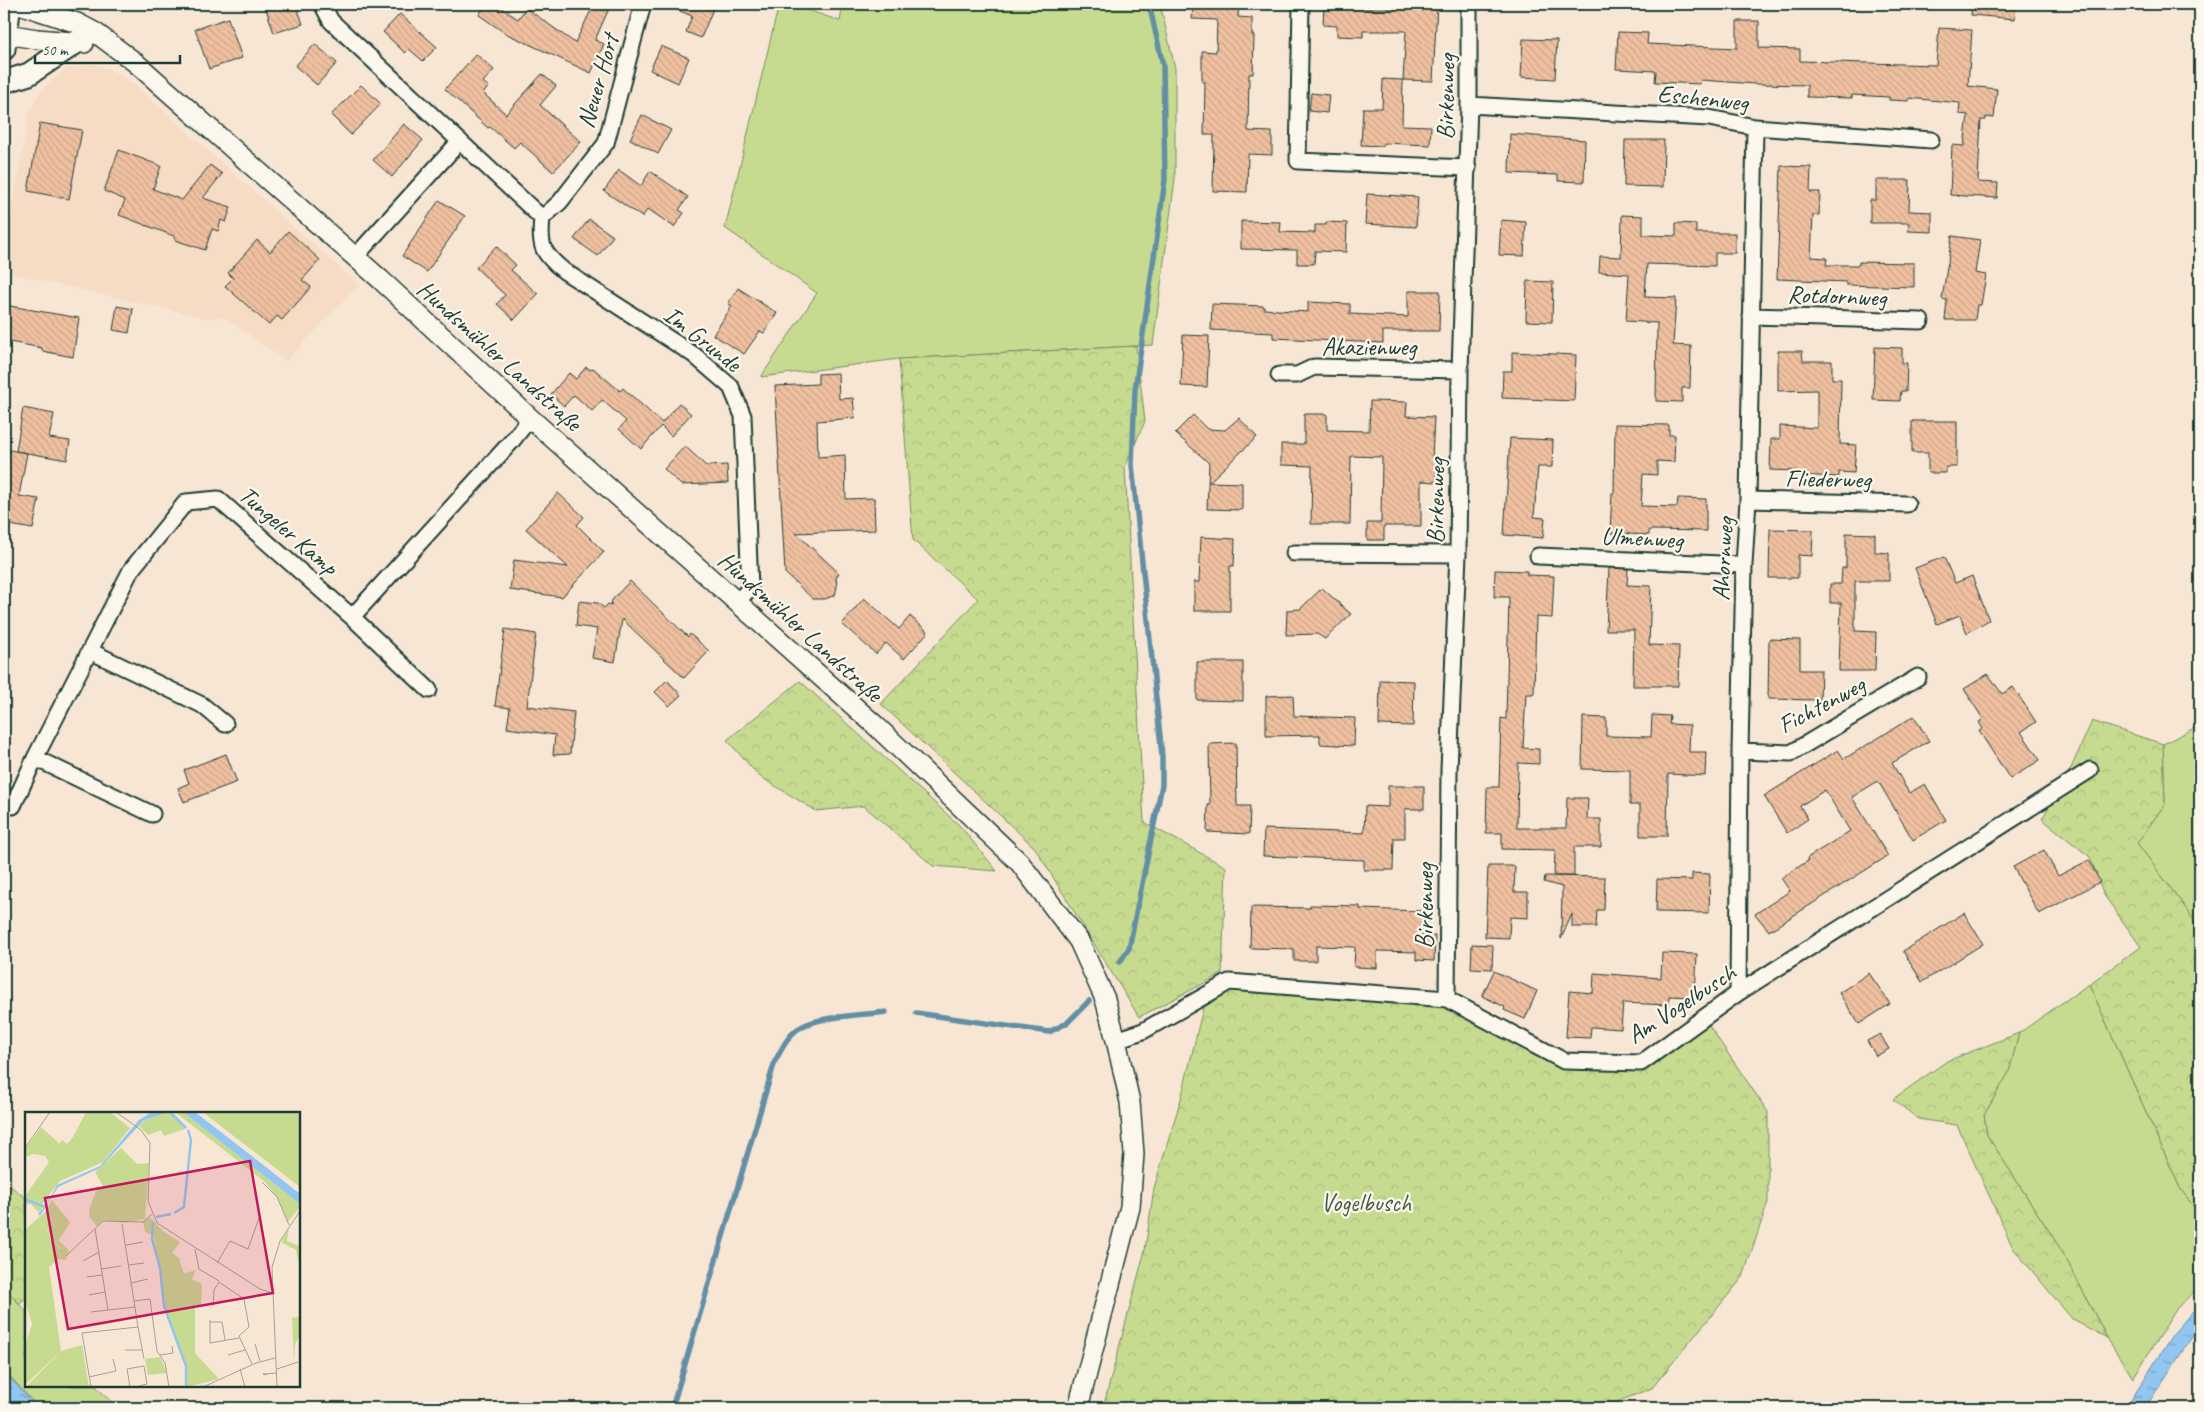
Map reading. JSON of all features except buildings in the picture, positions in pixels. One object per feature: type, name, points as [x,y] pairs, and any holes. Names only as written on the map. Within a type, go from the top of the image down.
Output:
[{"type":"main road","points":[[5,41],[10,4]]},
{"type":"main road","points":[[4,82],[29,74],[77,42]]},
{"type":"street","name":"Hundsmühler Landstraße","points":[[19,4],[77,23],[96,33],[136,63],[355,257],[530,418],[874,725],[1020,863],[1079,942],[1105,999],[1130,1102],[1134,1154],[1130,1207],[1078,1408]]},
{"type":"street","points":[[322,4],[330,21],[542,218]]},
{"type":"street","name":"Neuer Hort","points":[[542,218],[560,202],[606,143],[643,4]]},
{"type":"street","points":[[1302,4],[1298,161],[1468,168]]},
{"type":"street","name":"Birkenweg","points":[[1447,1000],[1449,770],[1458,554],[1460,370],[1470,106],[1469,4]]},
{"type":"street","name":"Hundsmühler Landstraße","points":[[5,41],[37,39],[110,45]]},
{"type":"street","name":"Eschenweg","points":[[1470,106],[1709,118],[1755,127],[1931,140]]},
{"type":"street","name":"Ahornweg","points":[[1738,993],[1740,751],[1744,565],[1748,500],[1755,127]]},
{"type":"street","points":[[355,257],[460,141]]},
{"type":"street","name":"Im Grunde","points":[[542,218],[540,235],[548,258],[564,271],[694,355],[732,387],[742,416],[750,588],[737,602]]},
{"type":"street","name":"Rotdornweg","points":[[1751,316],[1921,321]]},
{"type":"street","name":"Akazienweg","points":[[1279,375],[1298,375],[1314,367],[1460,370]]},
{"type":"street","points":[[352,617],[512,441],[530,418]]},
{"type":"street","name":"Tungeler Kamp","points":[[13,806],[35,758],[131,570],[186,502],[218,499],[352,617],[429,690]]},
{"type":"street","name":"Fliederweg","points":[[1748,500],[1907,504]]},
{"type":"street","points":[[1294,553],[1458,554]]},
{"type":"street","name":"Ulmenweg","points":[[1538,556],[1744,565]]},
{"type":"street","points":[[90,650],[202,705],[225,724]]},
{"type":"street","name":"Fichtenweg","points":[[1740,751],[1791,753],[1918,677]]},
{"type":"street","points":[[35,758],[152,814]]},
{"type":"street","name":"Am Vogelbusch","points":[[1116,1040],[1143,1031],[1229,982],[1447,1000],[1564,1061],[1641,1063],[1738,993],[2090,770]]},
{"type":"shaded area","points":[[91,64],[110,69],[135,85],[359,285],[286,361],[224,317],[205,318],[4,272],[4,239],[15,192],[29,114],[41,90],[64,70]]},
{"type":"green space","points":[[779,4],[790,4],[840,21],[843,4],[1160,4],[1175,68],[1175,179],[1153,345],[899,359],[761,377],[817,293],[725,228]]},
{"type":"green space","points":[[1136,346],[1145,421],[1125,467],[1144,822],[1226,867],[1222,974],[1139,1017],[1035,848],[881,704],[978,599],[913,540],[899,359]]},
{"type":"green space","points":[[800,681],[960,826],[997,871],[933,866],[864,806],[816,811],[759,776],[727,740]]},
{"type":"green space","points":[[2092,721],[2163,744],[2165,804],[2137,843],[2193,918],[2200,942],[2200,1215],[2180,1188],[2089,984],[2141,947],[2104,895],[2090,857],[2042,819],[2072,766]]},
{"type":"green space","points":[[2200,725],[2200,942],[2193,918],[2137,843],[2165,804],[2163,744]]},
{"type":"green space","points":[[2089,984],[2180,1188],[2200,1215],[2200,1286],[2177,1308],[2133,1378],[2107,1338],[2063,1253],[1987,1135],[1984,1115],[2009,1072],[2019,1033]]},
{"type":"green space","name":"Vogelbusch","points":[[1231,990],[1437,1000],[1562,1066],[1639,1070],[1708,1024],[1768,1112],[1768,1202],[1743,1277],[1652,1388],[1602,1408],[1103,1408],[1145,1250],[1154,1188],[1182,1095],[1203,1008]]},
{"type":"green space","points":[[2019,1033],[2009,1072],[1984,1115],[1987,1135],[2063,1253],[2107,1338],[2073,1320],[2013,1248],[1957,1125],[1918,1119],[1893,1099],[1947,1061]]},
{"type":"green space","points":[[4,1181],[25,1197],[25,1299],[19,1303],[4,1288]]},
{"type":"green space","points":[[4,1288],[25,1310],[25,1387],[97,1387],[117,1408],[39,1408],[4,1370]]},
{"type":"water","points":[[2200,1303],[2200,1325],[2145,1408],[2126,1408],[2172,1335]]},
{"type":"water","points":[[4,1371],[37,1408],[4,1408]]},
{"type":"waterway","points":[[1120,962],[1129,948],[1162,785],[1162,756],[1132,465],[1135,390],[1165,180],[1163,65],[1149,4]]},
{"type":"waterway","points":[[916,1013],[1049,1032],[1067,1023],[1089,1001]]},
{"type":"waterway","points":[[672,1408],[775,1061],[792,1034],[809,1023],[842,1016],[886,1012]]}]
